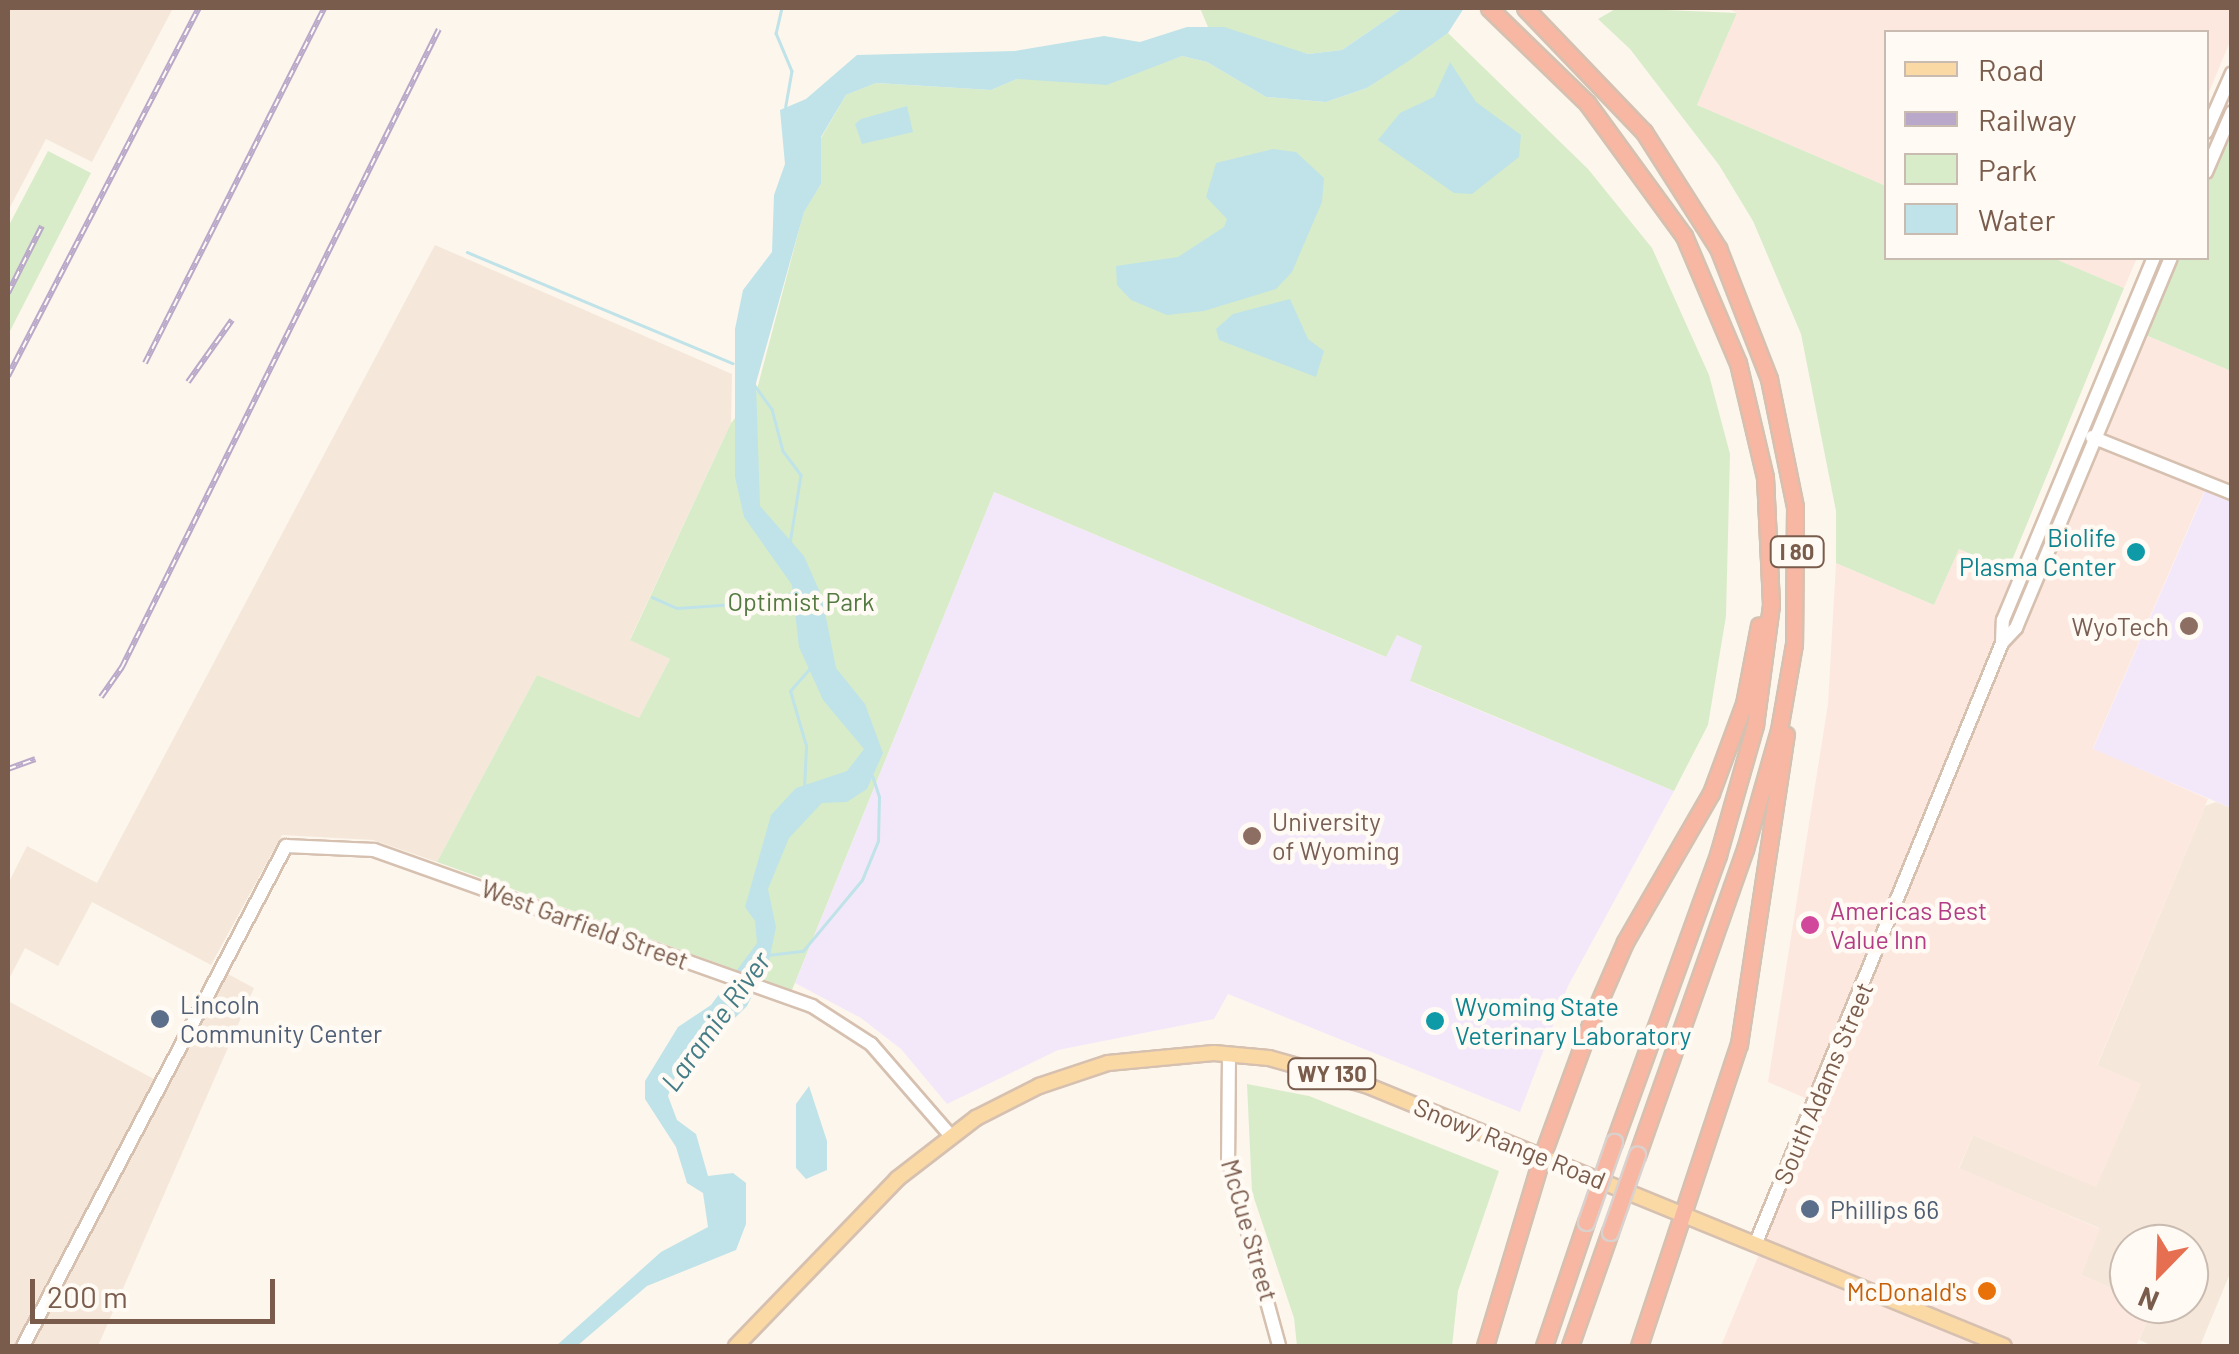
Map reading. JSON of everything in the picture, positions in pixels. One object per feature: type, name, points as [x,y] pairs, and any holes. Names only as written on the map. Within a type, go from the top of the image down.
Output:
[{"type":"highway","name":"I 80","points":[[1488,8],[1630,153],[1684,236],[1738,363],[1756,428],[1771,534],[1764,682],[1718,854],[1544,1346]]},
{"type":"highway","name":"I 80","points":[[1524,8],[1644,132],[1718,248],[1748,314],[1794,507],[1791,672],[1745,848],[1570,1346]]},
{"type":"highway","points":[[1485,1346],[1542,1156],[1605,985],[1710,792],[1744,704],[1764,562],[1738,363]]},
{"type":"highway","points":[[1639,1346],[1739,1044],[1791,672]]},
{"type":"main road","name":"Snowy Range Road","points":[[736,1346],[897,1179],[950,1135],[1077,1072],[1147,1056],[1228,1054],[1336,1074],[2004,1346]]},
{"type":"street","points":[[2209,125],[2232,73]]},
{"type":"street","points":[[2209,165],[2232,112]]},
{"type":"street","name":"South Adams Street","points":[[1756,1244],[2002,643],[2003,620],[2153,260]]},
{"type":"street","name":"South Adams Street","points":[[2002,643],[2016,628],[2170,260]]},
{"type":"street","points":[[2080,432],[2232,493]]},
{"type":"street","name":"West Garfield Street","points":[[23,1346],[286,846],[374,850],[824,1012],[871,1044],[950,1135]]},
{"type":"street","name":"McCue Street","points":[[1228,1054],[1228,1160],[1279,1346]]},
{"type":"shaded area","points":[[8,8],[173,8],[92,162],[46,139],[8,211]]},
{"type":"shaded area","points":[[1726,8],[2231,8],[2231,39],[2209,92],[2209,30],[1884,30],[1884,185],[1697,105],[1737,13]]},
{"type":"shaded area","points":[[435,245],[732,374],[731,423],[630,639],[670,659],[636,724],[537,675],[437,862],[373,840],[282,835],[211,965],[92,902],[58,966],[25,948],[8,981],[8,884],[27,846],[97,883]]},
{"type":"shaded area","points":[[2058,260],[2136,260],[2124,288]]},
{"type":"shaded area","points":[[2121,325],[2231,371],[2231,502],[2204,492],[2093,748],[2208,799],[2097,1065],[2141,1084],[2096,1187],[1973,1135],[1959,1168],[2100,1229],[2081,1275],[2109,1287],[2109,1324],[2146,1324],[2136,1346],[1721,1346],[1821,1105],[1768,1082],[1828,704],[1836,563],[1934,605],[1959,549],[2019,574]]},
{"type":"shaded area","name":"WyoTech","points":[[2205,491],[2231,502],[2231,808],[2093,749]]},
{"type":"shaded area","name":"University of Wyoming","points":[[994,492],[1385,657],[1397,635],[1423,646],[1411,682],[1674,791],[1568,986],[1520,1112],[1228,994],[1214,1019],[1058,1050],[947,1104],[901,1049],[861,1018],[795,983]]},
{"type":"shaded area","points":[[2216,802],[2231,808],[2231,1271],[2200,1346],[2154,1346],[2139,1340],[2146,1324],[2209,1324],[2209,1224],[2109,1224],[2109,1287],[2081,1275],[2099,1228],[1959,1169],[1973,1135],[2096,1186],[2140,1085],[2097,1066],[2205,806]]},
{"type":"shaded area","points":[[228,974],[254,988],[98,1346],[8,1346],[8,1001],[169,1087]]},
{"type":"green space","points":[[1200,8],[1403,8],[1342,50],[1308,54],[1208,27]]},
{"type":"green space","points":[[1617,8],[1737,13],[1697,105],[1884,185],[1884,260],[2058,260],[2124,288],[2008,570],[1959,549],[1934,605],[1836,563],[1836,511],[1801,334],[1753,221],[1719,165],[1630,49],[1598,19]]},
{"type":"green space","name":"Optimist Park","points":[[1448,33],[1588,169],[1652,248],[1709,375],[1730,454],[1726,616],[1708,725],[1674,791],[1410,681],[1422,646],[1397,635],[1386,657],[994,492],[792,990],[437,862],[537,675],[639,718],[670,659],[630,640],[731,423],[756,393],[804,211],[821,184],[821,138],[846,95],[876,83],[991,90],[1017,79],[1146,69],[1182,56],[1207,62],[1266,97],[1326,102],[1367,88]]},
{"type":"green space","points":[[2231,124],[2231,371],[2143,334],[2174,260],[2209,260],[2209,178]]},
{"type":"green space","points":[[48,151],[91,173],[8,335],[8,227]]},
{"type":"green space","points":[[1247,1084],[1309,1096],[1499,1171],[1458,1291],[1452,1346],[1297,1346],[1294,1318],[1252,1192]]},
{"type":"water","name":"Laramie River","points":[[1403,8],[1464,8],[1448,33],[1410,60],[1367,88],[1326,102],[1266,97],[1207,62],[1182,56],[1107,85],[1017,79],[991,90],[876,83],[846,95],[821,137],[821,184],[804,212],[756,383],[760,506],[804,556],[822,597],[836,668],[865,704],[883,753],[867,789],[847,802],[822,803],[789,838],[768,889],[776,927],[769,961],[747,1006],[675,1077],[668,1096],[677,1120],[696,1134],[708,1176],[733,1173],[746,1183],[746,1224],[736,1250],[647,1286],[577,1346],[556,1346],[661,1252],[708,1227],[703,1193],[687,1183],[676,1147],[645,1099],[645,1081],[678,1027],[711,1005],[757,943],[755,921],[745,907],[771,815],[796,788],[847,771],[864,749],[823,700],[799,647],[792,585],[744,517],[735,477],[735,329],[743,290],[772,252],[774,195],[785,164],[780,110],[806,99],[857,55],[1015,51],[1104,36],[1140,42],[1187,27],[1224,27],[1308,54],[1342,50]]},
{"type":"water","points":[[1450,62],[1476,102],[1521,135],[1519,157],[1472,194],[1454,193],[1378,140],[1400,113],[1434,97]]},
{"type":"water","points":[[907,106],[913,132],[862,144],[855,124]]},
{"type":"water","points":[[1273,149],[1296,152],[1324,178],[1322,202],[1292,272],[1276,289],[1204,311],[1167,315],[1131,300],[1117,285],[1116,266],[1178,257],[1224,227],[1227,219],[1206,197],[1216,163]]},
{"type":"water","points":[[1290,299],[1308,339],[1324,351],[1316,377],[1219,340],[1216,329],[1233,314]]},
{"type":"water","points":[[809,1086],[827,1141],[827,1170],[806,1179],[796,1168],[796,1104]]},
{"type":"waterway","points":[[782,8],[776,33],[792,71],[786,106]]},
{"type":"waterway","points":[[467,252],[733,363]]},
{"type":"waterway","points":[[753,383],[772,409],[783,451],[801,475],[790,544]]},
{"type":"waterway","points":[[652,597],[677,608],[776,601],[795,591]]},
{"type":"waterway","points":[[804,789],[806,746],[790,691],[810,668]]},
{"type":"waterway","name":"Laramie River","points":[[768,955],[803,951],[862,880],[878,841],[879,797],[872,776]]},
{"type":"railway","points":[[8,376],[199,8]]},
{"type":"railway","points":[[145,363],[324,8]]},
{"type":"railway","points":[[101,697],[122,667],[439,29]]},
{"type":"railway","points":[[8,293],[42,226]]},
{"type":"railway","points":[[188,382],[232,320]]},
{"type":"railway","points":[[8,769],[35,759]]},
{"type":"place","name":"Biolife Plasma Center","points":[[2136,552]]},
{"type":"place","name":"WyoTech","points":[[2189,626]]},
{"type":"place","name":"University of Wyoming","points":[[1252,836]]},
{"type":"place","name":"Americas Best Value Inn","points":[[1810,925]]},
{"type":"place","name":"Lincoln Community Center","points":[[160,1019]]},
{"type":"place","name":"Wyoming State Veterinary Laboratory","points":[[1435,1021]]},
{"type":"place","name":"Phillips 66","points":[[1810,1209]]},
{"type":"place","name":"McDonald's","points":[[1987,1291]]}]
